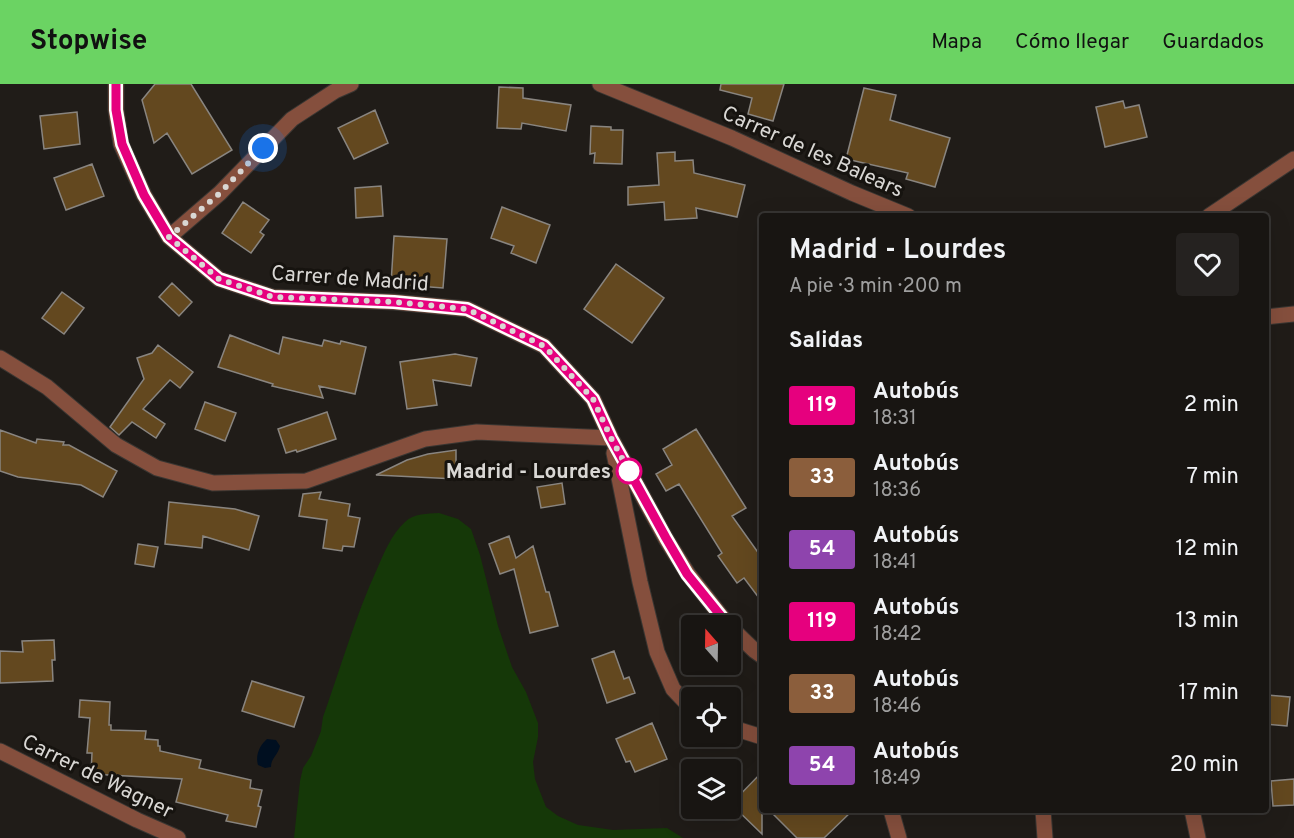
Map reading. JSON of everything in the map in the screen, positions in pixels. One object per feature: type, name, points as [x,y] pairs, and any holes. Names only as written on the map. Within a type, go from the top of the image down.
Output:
[{"type":"street","name":"Carrer de Madrid","points":[[116,84],[116,110],[122,144],[144,195],[169,237],[219,279],[273,297],[394,302],[467,309],[544,346],[593,399],[611,438],[687,574],[721,615]]},
{"type":"street","points":[[169,237],[220,193],[292,119],[335,91],[351,84]]},
{"type":"street","name":"Carrer de les Balears","points":[[600,84],[732,138],[901,213]]},
{"type":"street","points":[[1213,213],[1294,159]]},
{"type":"street","points":[[1269,317],[1294,314]]},
{"type":"street","points":[[0,358],[47,387],[116,445],[157,468],[213,483],[306,481],[424,440],[477,432],[611,438],[640,582],[657,652],[673,689],[681,698]]},
{"type":"street","name":"Carrer de Madrid","points":[[741,637],[759,654]]},
{"type":"street","points":[[741,730],[759,735]]},
{"type":"street","name":"Carrer de Wagner","points":[[0,751],[137,820],[178,838]]},
{"type":"street","points":[[892,813],[899,838]]},
{"type":"street","points":[[1043,813],[1045,838]]},
{"type":"street","points":[[1193,813],[1198,838]]},
{"type":"green space","points":[[439,513],[458,519],[471,529],[512,667],[526,692],[538,723],[533,762],[535,779],[546,807],[558,816],[578,825],[613,830],[667,828],[683,838],[294,838],[303,768],[311,756],[321,731],[323,717],[355,624],[382,557],[400,527],[409,519],[421,514]]},
{"type":"water","points":[[267,739],[276,740],[280,746],[271,767],[265,768],[258,765],[257,758],[260,747]]},
{"type":"building","points":[[155,84],[191,84],[232,150],[192,174],[167,133],[154,143],[142,100]]},
{"type":"building","points":[[721,84],[784,84],[773,121],[748,114],[752,98],[720,90]]},
{"type":"building","points":[[499,87],[523,88],[523,98],[571,105],[566,131],[522,123],[521,129],[497,128]]},
{"type":"building","points":[[864,88],[896,95],[890,120],[950,138],[935,187],[906,179],[908,173],[846,159]]},
{"type":"building","points":[[1123,101],[1125,108],[1139,105],[1147,137],[1105,147],[1096,107]]},
{"type":"building","points":[[375,110],[388,143],[354,159],[338,128]]},
{"type":"building","points":[[77,112],[80,144],[44,149],[40,116]]},
{"type":"building","points":[[591,126],[623,130],[622,164],[594,163],[595,153],[590,154]]},
{"type":"building","points":[[675,152],[675,161],[693,160],[694,173],[745,185],[737,217],[696,208],[697,218],[665,220],[664,202],[628,205],[628,187],[659,185],[657,153]]},
{"type":"building","points":[[92,164],[104,196],[66,210],[54,178]]},
{"type":"building","points":[[381,186],[383,216],[356,218],[355,188]]},
{"type":"building","points":[[243,202],[269,220],[260,232],[264,235],[251,253],[222,233]]},
{"type":"building","points":[[502,207],[550,225],[536,263],[511,253],[514,246],[491,238]]},
{"type":"building","points":[[394,236],[447,239],[443,288],[391,284]]},
{"type":"building","points":[[616,264],[664,298],[632,343],[584,309]]},
{"type":"building","points":[[172,283],[192,302],[179,316],[159,297]]},
{"type":"building","points":[[62,292],[84,308],[64,334],[42,318]]},
{"type":"building","points":[[230,335],[279,354],[283,337],[322,346],[324,340],[340,344],[341,341],[366,347],[355,394],[319,386],[323,398],[272,386],[273,384],[218,367]]},
{"type":"building","points":[[158,345],[193,372],[180,388],[170,380],[143,409],[165,424],[156,438],[132,422],[119,435],[110,427],[144,379],[137,358],[152,353]]},
{"type":"building","points":[[455,354],[477,358],[471,386],[433,380],[437,405],[407,409],[400,362]]},
{"type":"building","points":[[205,402],[236,413],[225,441],[195,429]]},
{"type":"building","points":[[327,412],[336,439],[297,452],[296,450],[286,453],[278,429]]},
{"type":"building","points":[[696,429],[746,508],[732,516],[759,554],[759,598],[744,578],[737,583],[718,556],[722,553],[679,484],[666,491],[656,474],[672,465],[663,449]]},
{"type":"building","points":[[0,430],[36,443],[37,439],[64,442],[63,445],[69,445],[117,471],[103,497],[81,485],[18,477],[0,471]]},
{"type":"building","points":[[456,450],[456,479],[376,475],[407,460]]},
{"type":"building","points":[[562,483],[565,504],[541,508],[537,487]]},
{"type":"building","points":[[321,492],[319,499],[350,504],[348,516],[360,518],[354,547],[343,546],[342,551],[323,548],[327,520],[299,516],[303,494]]},
{"type":"building","points":[[169,502],[235,509],[259,516],[249,550],[203,536],[202,548],[165,544]]},
{"type":"building","points":[[509,536],[516,558],[533,546],[558,626],[530,633],[514,569],[500,574],[489,544]]},
{"type":"building","points":[[138,544],[158,547],[154,567],[135,564]]},
{"type":"building","points":[[54,640],[53,681],[0,683],[0,651],[23,652],[22,641]]},
{"type":"building","points":[[614,651],[624,679],[629,677],[635,693],[607,703],[592,659]]},
{"type":"building","points":[[252,681],[304,697],[294,727],[242,711]]},
{"type":"building","points":[[1269,695],[1290,697],[1287,726],[1269,724]]},
{"type":"building","points":[[80,700],[110,702],[109,725],[111,725],[111,730],[146,731],[145,739],[158,740],[160,751],[201,760],[199,768],[251,780],[250,788],[262,790],[256,827],[226,821],[228,815],[176,802],[182,779],[91,774],[92,753],[87,753],[90,718],[79,717]]},
{"type":"building","points":[[652,723],[667,759],[635,772],[630,761],[626,762],[616,739]]},
{"type":"building","points":[[759,775],[759,813],[762,813],[762,834],[741,814],[741,794]]},
{"type":"building","points":[[1294,779],[1294,805],[1273,806],[1271,781]]},
{"type":"building","points":[[772,813],[850,813],[824,838],[797,838]]},
{"type":"bus line","name":"119","points":[[116,84],[116,110],[122,144],[144,195],[169,237],[219,279],[273,297],[394,302],[467,309],[544,346],[593,399],[611,438],[687,574],[720,615]]},
{"type":"place","name":"Madrid - Lourdes","points":[[629,471]]},
{"type":"route","points":[[263,148],[220,193],[169,237],[219,279],[273,297],[394,302],[467,309],[544,346],[593,399],[629,471]]}]
